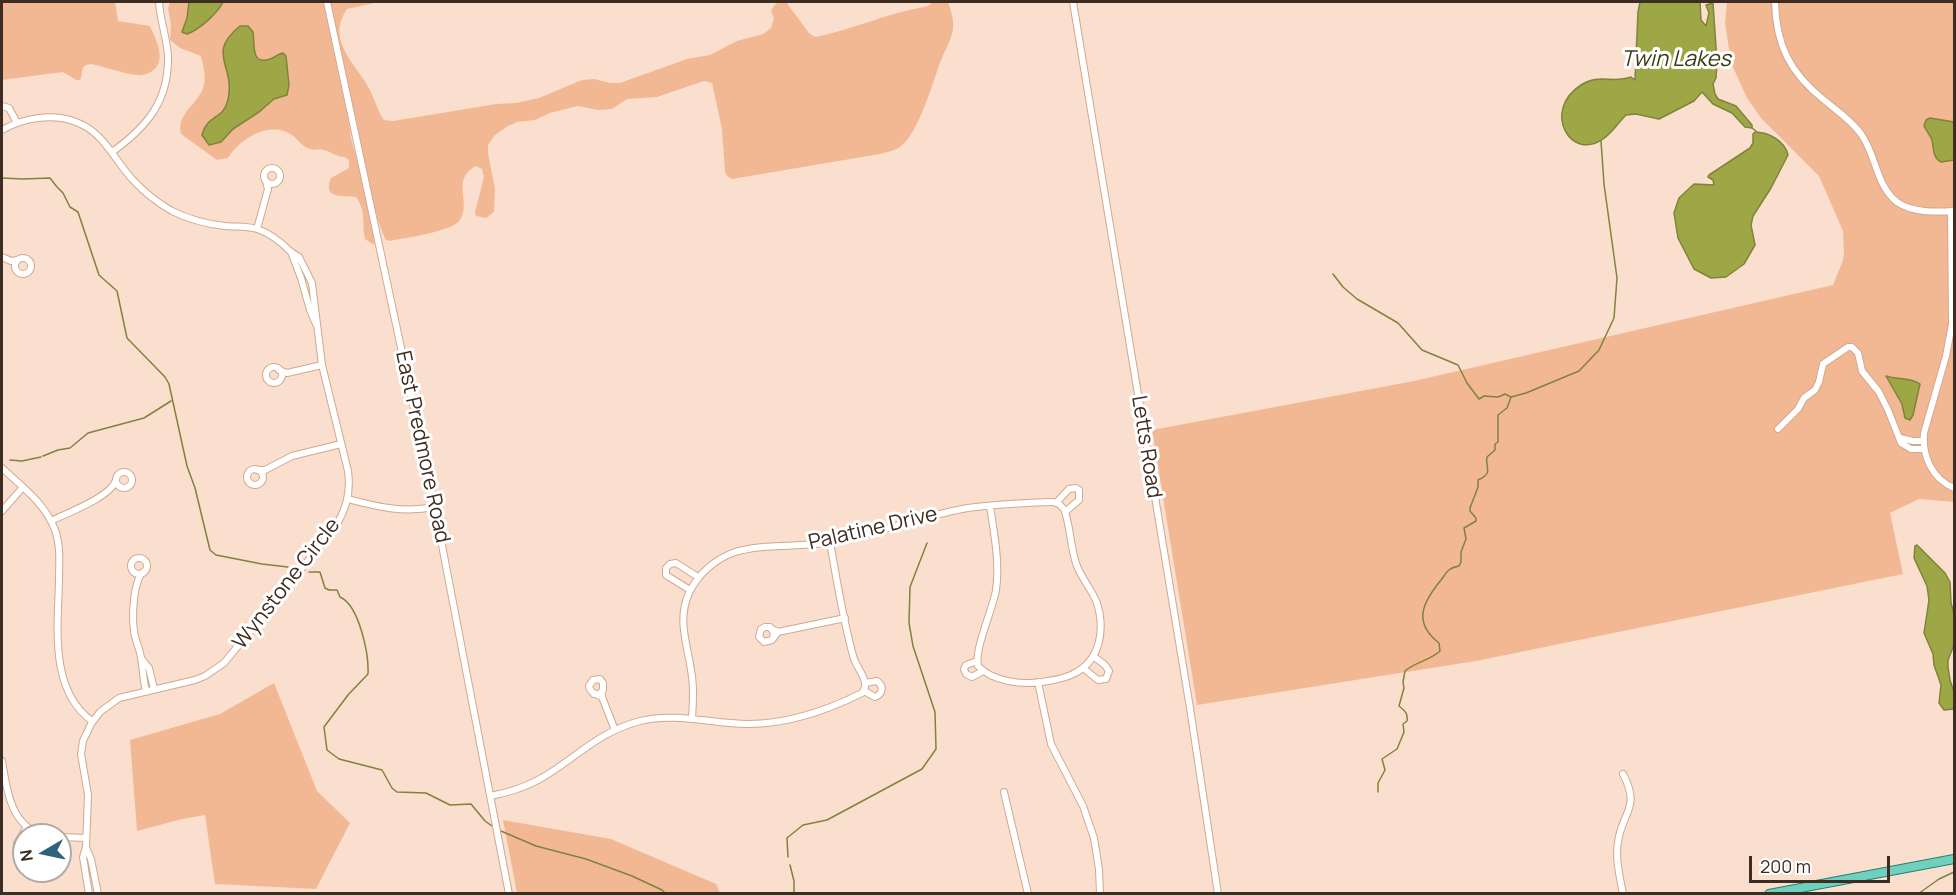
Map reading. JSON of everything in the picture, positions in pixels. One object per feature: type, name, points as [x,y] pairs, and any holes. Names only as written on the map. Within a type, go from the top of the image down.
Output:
[{"type":"main road","points":[[1769,894],[1954,859]]},
{"type":"street","points":[[112,152],[144,125],[157,108],[161,97],[166,81],[168,57],[159,2]]},
{"type":"street","name":"East Predmore Road","points":[[327,2],[435,507],[509,894]]},
{"type":"street","name":"Letts Road","points":[[1074,2],[1190,708],[1218,894]]},
{"type":"street","points":[[1775,2],[1781,43],[1793,69],[1811,89],[1859,131],[1867,143],[1885,189],[1894,200],[1922,211],[1953,211],[1951,337],[1923,441],[1926,458],[1935,473],[1943,482],[1954,488]]},
{"type":"street","points":[[2,106],[9,108],[17,123]]},
{"type":"street","name":"Wynstone Circle","points":[[2,128],[44,117],[75,121],[88,127],[148,195],[172,211],[206,223],[257,229],[273,237],[299,257],[309,276],[316,308],[322,365],[349,479],[348,499],[334,529],[224,663],[205,676],[126,695],[100,711],[92,721],[83,741],[81,754],[88,795],[84,864],[89,894]]},
{"type":"street","points":[[257,229],[268,189],[264,176],[266,172],[273,169],[280,176],[279,180],[268,189]]},
{"type":"street","points":[[266,181],[275,184]]},
{"type":"street","points":[[2,257],[11,261],[21,273],[26,273],[30,269],[31,264],[24,258],[11,261]]},
{"type":"street","points":[[16,268],[19,259]]},
{"type":"street","points":[[1778,429],[1798,409],[1804,398],[1818,386],[1823,364],[1851,347],[1857,351],[1862,371],[1883,400],[1904,446],[1913,450],[1924,449]]},
{"type":"street","points":[[287,373],[272,368],[268,371],[267,376],[273,383],[278,382],[287,373],[322,365]]},
{"type":"street","points":[[279,369],[282,374],[281,379]]},
{"type":"street","points":[[1900,438],[1923,441]]},
{"type":"street","points":[[265,470],[261,482],[257,485],[248,481],[247,476],[250,471],[265,470],[292,456],[341,444]]},
{"type":"street","points":[[2,468],[41,505],[51,521],[59,545],[57,636],[61,665],[69,694],[79,710],[92,721]]},
{"type":"street","points":[[257,470],[262,477]]},
{"type":"street","points":[[51,521],[88,504],[113,487],[118,475],[127,473],[131,477],[129,486],[113,487]]},
{"type":"street","points":[[116,480],[121,487]]},
{"type":"street","points":[[2,511],[22,487]]},
{"type":"street","name":"Palatine Drive","points":[[692,718],[692,676],[683,628],[684,610],[690,590],[713,563],[746,549],[830,542],[965,509],[1056,503],[1069,489],[1076,488],[1080,494],[1079,500],[1065,512]]},
{"type":"street","points":[[348,499],[400,510],[435,507]]},
{"type":"street","points":[[990,506],[997,579],[977,661],[983,671],[1020,684],[1064,678],[1083,668],[1094,656],[1100,637],[1099,614],[1093,594],[1075,560],[1065,512],[1062,506],[1056,503]]},
{"type":"street","points":[[490,796],[513,791],[538,780],[594,741],[615,730],[639,722],[660,717],[749,724],[786,720],[827,710],[864,691],[866,683],[854,657],[830,542]]},
{"type":"street","points":[[137,579],[147,566],[141,558],[132,562],[131,567],[137,579],[133,621],[146,691]]},
{"type":"street","points":[[690,590],[666,575],[666,568],[676,563],[698,578]]},
{"type":"street","points":[[134,571],[143,572]]},
{"type":"street","points":[[775,630],[769,642],[764,642],[759,637],[762,628],[775,630],[845,618]]},
{"type":"street","points":[[1083,668],[1098,680],[1106,679],[1109,671],[1094,656]]},
{"type":"street","points":[[141,658],[149,668],[154,689]]},
{"type":"street","points":[[977,661],[966,664],[964,669],[966,675],[972,677],[983,671]]},
{"type":"street","points":[[602,694],[594,694],[590,691],[589,686],[592,680],[602,681],[604,686],[602,694],[615,730]]},
{"type":"street","points":[[864,691],[873,696],[878,696],[881,692],[882,687],[879,682],[866,683]]},
{"type":"street","points":[[1038,682],[1051,744],[1077,792],[1091,829],[1097,854],[1100,894]]},
{"type":"street","points":[[2,762],[11,806],[23,823]]},
{"type":"street","points":[[1623,774],[1631,798],[1629,810],[1618,838],[1617,850],[1623,894]]},
{"type":"street","points":[[1004,792],[1028,894]]},
{"type":"street","points":[[72,837],[86,838]]},
{"type":"street","name":"Wynstone Circle","points":[[86,848],[91,859],[98,894]]},
{"type":"shaded area","points":[[2,2],[115,2],[118,21],[150,26],[159,50],[159,62],[151,72],[144,75],[91,64],[83,68],[80,80],[63,72],[2,80]]},
{"type":"shaded area","points":[[170,2],[379,2],[347,9],[339,32],[345,52],[370,90],[384,120],[393,121],[496,104],[516,103],[539,98],[582,80],[595,79],[620,83],[687,59],[710,55],[737,41],[763,34],[771,28],[774,18],[771,11],[780,2],[786,2],[809,33],[815,37],[924,7],[930,5],[931,2],[948,2],[953,29],[919,119],[907,140],[894,150],[732,179],[725,172],[722,129],[712,83],[704,81],[657,97],[627,99],[612,109],[598,110],[578,106],[508,126],[495,135],[488,145],[495,189],[494,212],[486,218],[476,216],[484,177],[482,169],[476,166],[464,178],[464,206],[460,220],[438,231],[389,241],[385,239],[375,209],[355,114],[352,108],[347,108],[351,138],[371,213],[374,245],[365,239],[362,212],[356,197],[335,195],[329,190],[331,178],[349,168],[349,160],[345,157],[322,149],[307,148],[292,135],[274,130],[247,138],[228,158],[217,160],[181,134],[182,120],[202,91],[205,81],[201,56],[180,48],[170,40],[171,25],[168,8]]},
{"type":"shaded area","points":[[1727,2],[1954,2],[1954,502],[1919,499],[1890,513],[1903,574],[1476,661],[1197,705],[1152,430],[1414,381],[1833,285],[1843,260],[1843,231],[1819,176],[1761,118],[1747,98],[1731,63],[1725,23]]},
{"type":"shaded area","points":[[274,683],[317,791],[350,823],[316,889],[215,884],[205,815],[137,831],[130,740],[220,714]]},
{"type":"shaded area","points":[[503,820],[611,839],[716,884],[720,893],[517,893]]},
{"type":"water","points":[[189,2],[223,2],[208,21],[187,34],[182,32]]},
{"type":"water","name":"Twin Lakes","points":[[1640,2],[1700,2],[1701,20],[1706,26],[1709,13],[1706,5],[1713,3],[1717,62],[1716,78],[1713,84],[1715,94],[1718,99],[1736,106],[1752,128],[1745,127],[1732,113],[1713,104],[1702,92],[1694,101],[1659,119],[1636,114],[1626,115],[1606,137],[1591,144],[1580,144],[1571,139],[1562,120],[1563,108],[1569,96],[1588,81],[1631,77],[1635,80]]},
{"type":"water","points":[[240,26],[248,26],[253,32],[255,52],[259,59],[270,59],[283,53],[286,56],[289,85],[287,95],[274,99],[233,129],[221,142],[209,145],[202,135],[211,120],[225,108],[229,90],[223,53],[224,45]]},
{"type":"water","points":[[1930,118],[1954,122],[1954,160],[1941,162],[1936,158],[1932,140],[1924,126],[1926,120]]},
{"type":"water","points":[[1755,132],[1775,138],[1788,155],[1753,216],[1751,225],[1755,245],[1744,264],[1726,277],[1711,278],[1694,269],[1678,238],[1674,213],[1679,198],[1694,184],[1714,185],[1709,175],[1750,148]]},
{"type":"water","points":[[1886,376],[1912,380],[1920,384],[1910,420],[1905,418],[1902,404]]},
{"type":"water","points":[[1917,545],[1945,573],[1950,582],[1954,614],[1954,645],[1948,660],[1948,667],[1954,692],[1954,709],[1944,710],[1939,703],[1941,685],[1933,654],[1924,633],[1929,600],[1927,586],[1914,558]]},
{"type":"waterway","points":[[1752,128],[1756,131]]},
{"type":"waterway","points":[[1333,274],[1357,299],[1398,323],[1422,350],[1458,365],[1467,383],[1479,399],[1484,396],[1498,397],[1505,394],[1511,397],[1526,393],[1579,371],[1599,350],[1614,318],[1617,278],[1604,184],[1601,141]]},
{"type":"waterway","points":[[2,178],[50,178],[63,193],[70,207],[78,212],[99,275],[117,291],[127,338],[169,384],[187,466],[195,488],[210,550],[216,555],[288,567]]},
{"type":"waterway","points":[[1378,792],[1378,783],[1385,770],[1382,759],[1397,749],[1404,732],[1403,724],[1407,721],[1406,712],[1399,706],[1404,688],[1405,671],[1440,651],[1439,643],[1425,627],[1423,620],[1425,604],[1446,573],[1459,566],[1461,562],[1461,552],[1466,539],[1464,528],[1476,521],[1470,508],[1478,487],[1478,480],[1487,473],[1487,457],[1495,450],[1495,444],[1498,442],[1498,415],[1507,408],[1511,397]]},
{"type":"waterway","points":[[43,456],[70,448],[88,433],[144,418],[171,401]]},
{"type":"waterway","points":[[10,460],[22,461],[41,457]]},
{"type":"waterway","points":[[788,857],[787,838],[803,825],[827,820],[922,769],[936,749],[935,712],[913,646],[909,623],[910,587],[927,543]]},
{"type":"waterway","points":[[309,572],[320,572],[325,588],[337,590],[340,597],[353,610],[365,643],[368,665],[368,674],[348,695],[324,727],[327,750],[339,759],[382,770],[392,788],[397,792],[426,793],[450,805],[471,804],[492,826]]},
{"type":"waterway","points":[[501,831],[536,846],[586,859],[632,876],[666,894]]},
{"type":"waterway","points":[[790,865],[794,894]]},
{"type":"waterway","points":[[1918,894],[1939,879],[1954,872]]}]
